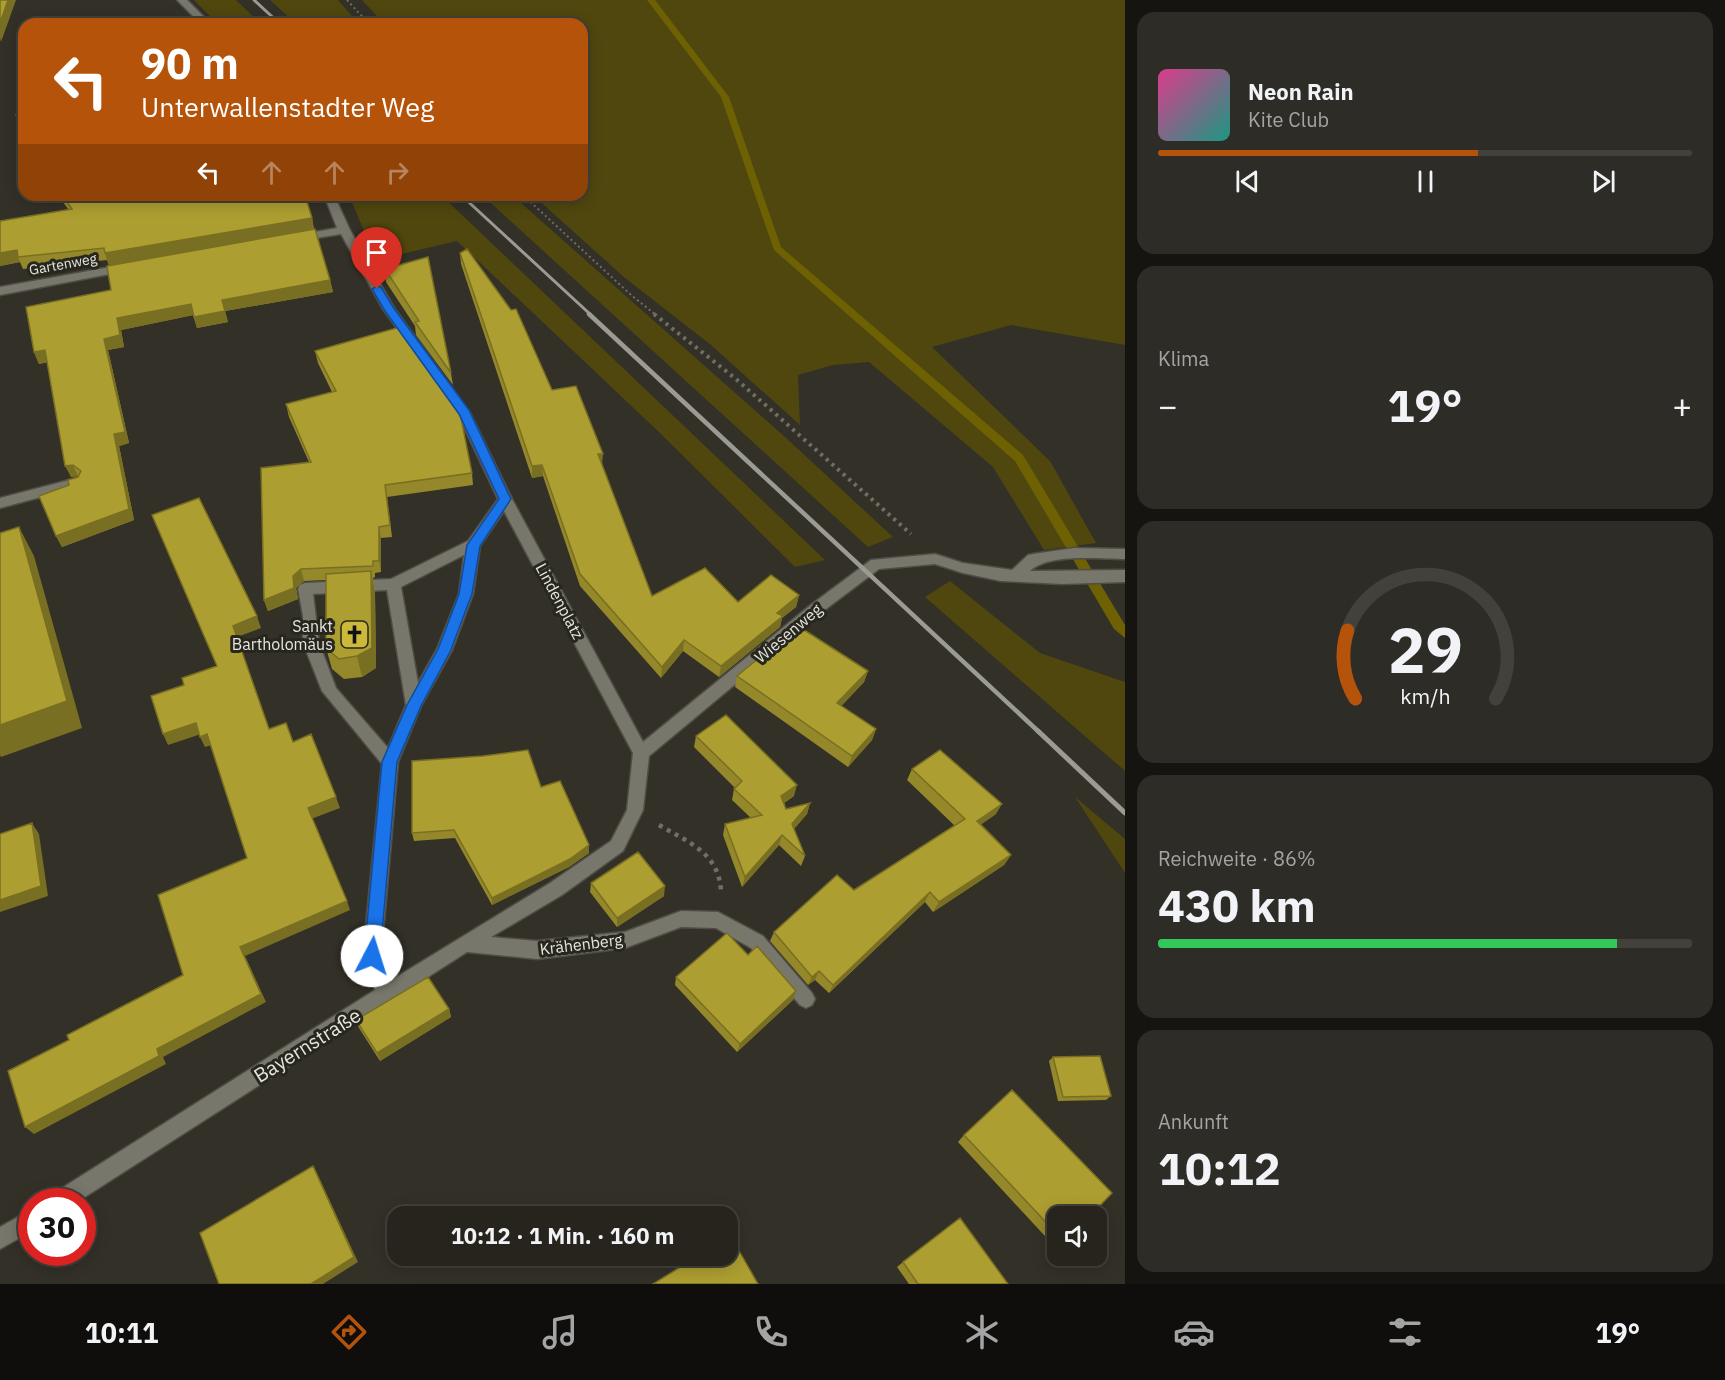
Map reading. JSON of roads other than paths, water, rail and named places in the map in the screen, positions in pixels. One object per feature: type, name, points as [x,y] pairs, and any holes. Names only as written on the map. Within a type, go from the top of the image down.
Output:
[{"type":"street","points":[[182,0],[200,18]]},
{"type":"street","name":"Lindenplatz","points":[[332,201],[344,230],[388,309],[464,412],[505,499],[641,753]]},
{"type":"street","points":[[286,240],[344,230]]},
{"type":"street","name":"Gartenweg","points":[[0,291],[137,266]]},
{"type":"street","points":[[0,503],[77,483]]},
{"type":"street","points":[[386,995],[372,956],[390,762],[414,705],[444,650],[466,594],[474,545],[505,499]]},
{"type":"street","points":[[390,762],[330,691],[310,643],[310,616],[305,590],[393,584],[474,545]]},
{"type":"street","points":[[1015,576],[1033,559],[1074,553],[1125,554]]},
{"type":"street","name":"Wiesenweg","points":[[641,753],[817,608],[876,564],[935,559],[963,568],[1015,576],[1062,578],[1125,576]]},
{"type":"street","points":[[393,584],[414,705]]},
{"type":"street","name":"Bayernstraße","points":[[80,1188],[465,943],[556,889],[617,846],[635,810],[641,753]]},
{"type":"street","name":"Krähenberg","points":[[465,943],[537,950],[625,940],[681,919],[718,920],[757,942],[806,999]]},
{"type":"street","points":[[0,1239],[18,1228]]},
{"type":"waterway","points":[[651,0],[725,97],[777,248],[1019,458],[1118,626],[1125,633]]},
{"type":"railway","points":[[254,0],[274,18]]},
{"type":"railway","points":[[468,201],[591,315]]},
{"type":"railway","points":[[589,314],[1039,732]]},
{"type":"railway","points":[[1038,731],[1125,813]]},
{"type":"place","name":"Sankt Bartholomäus","points":[[354,635]]}]
